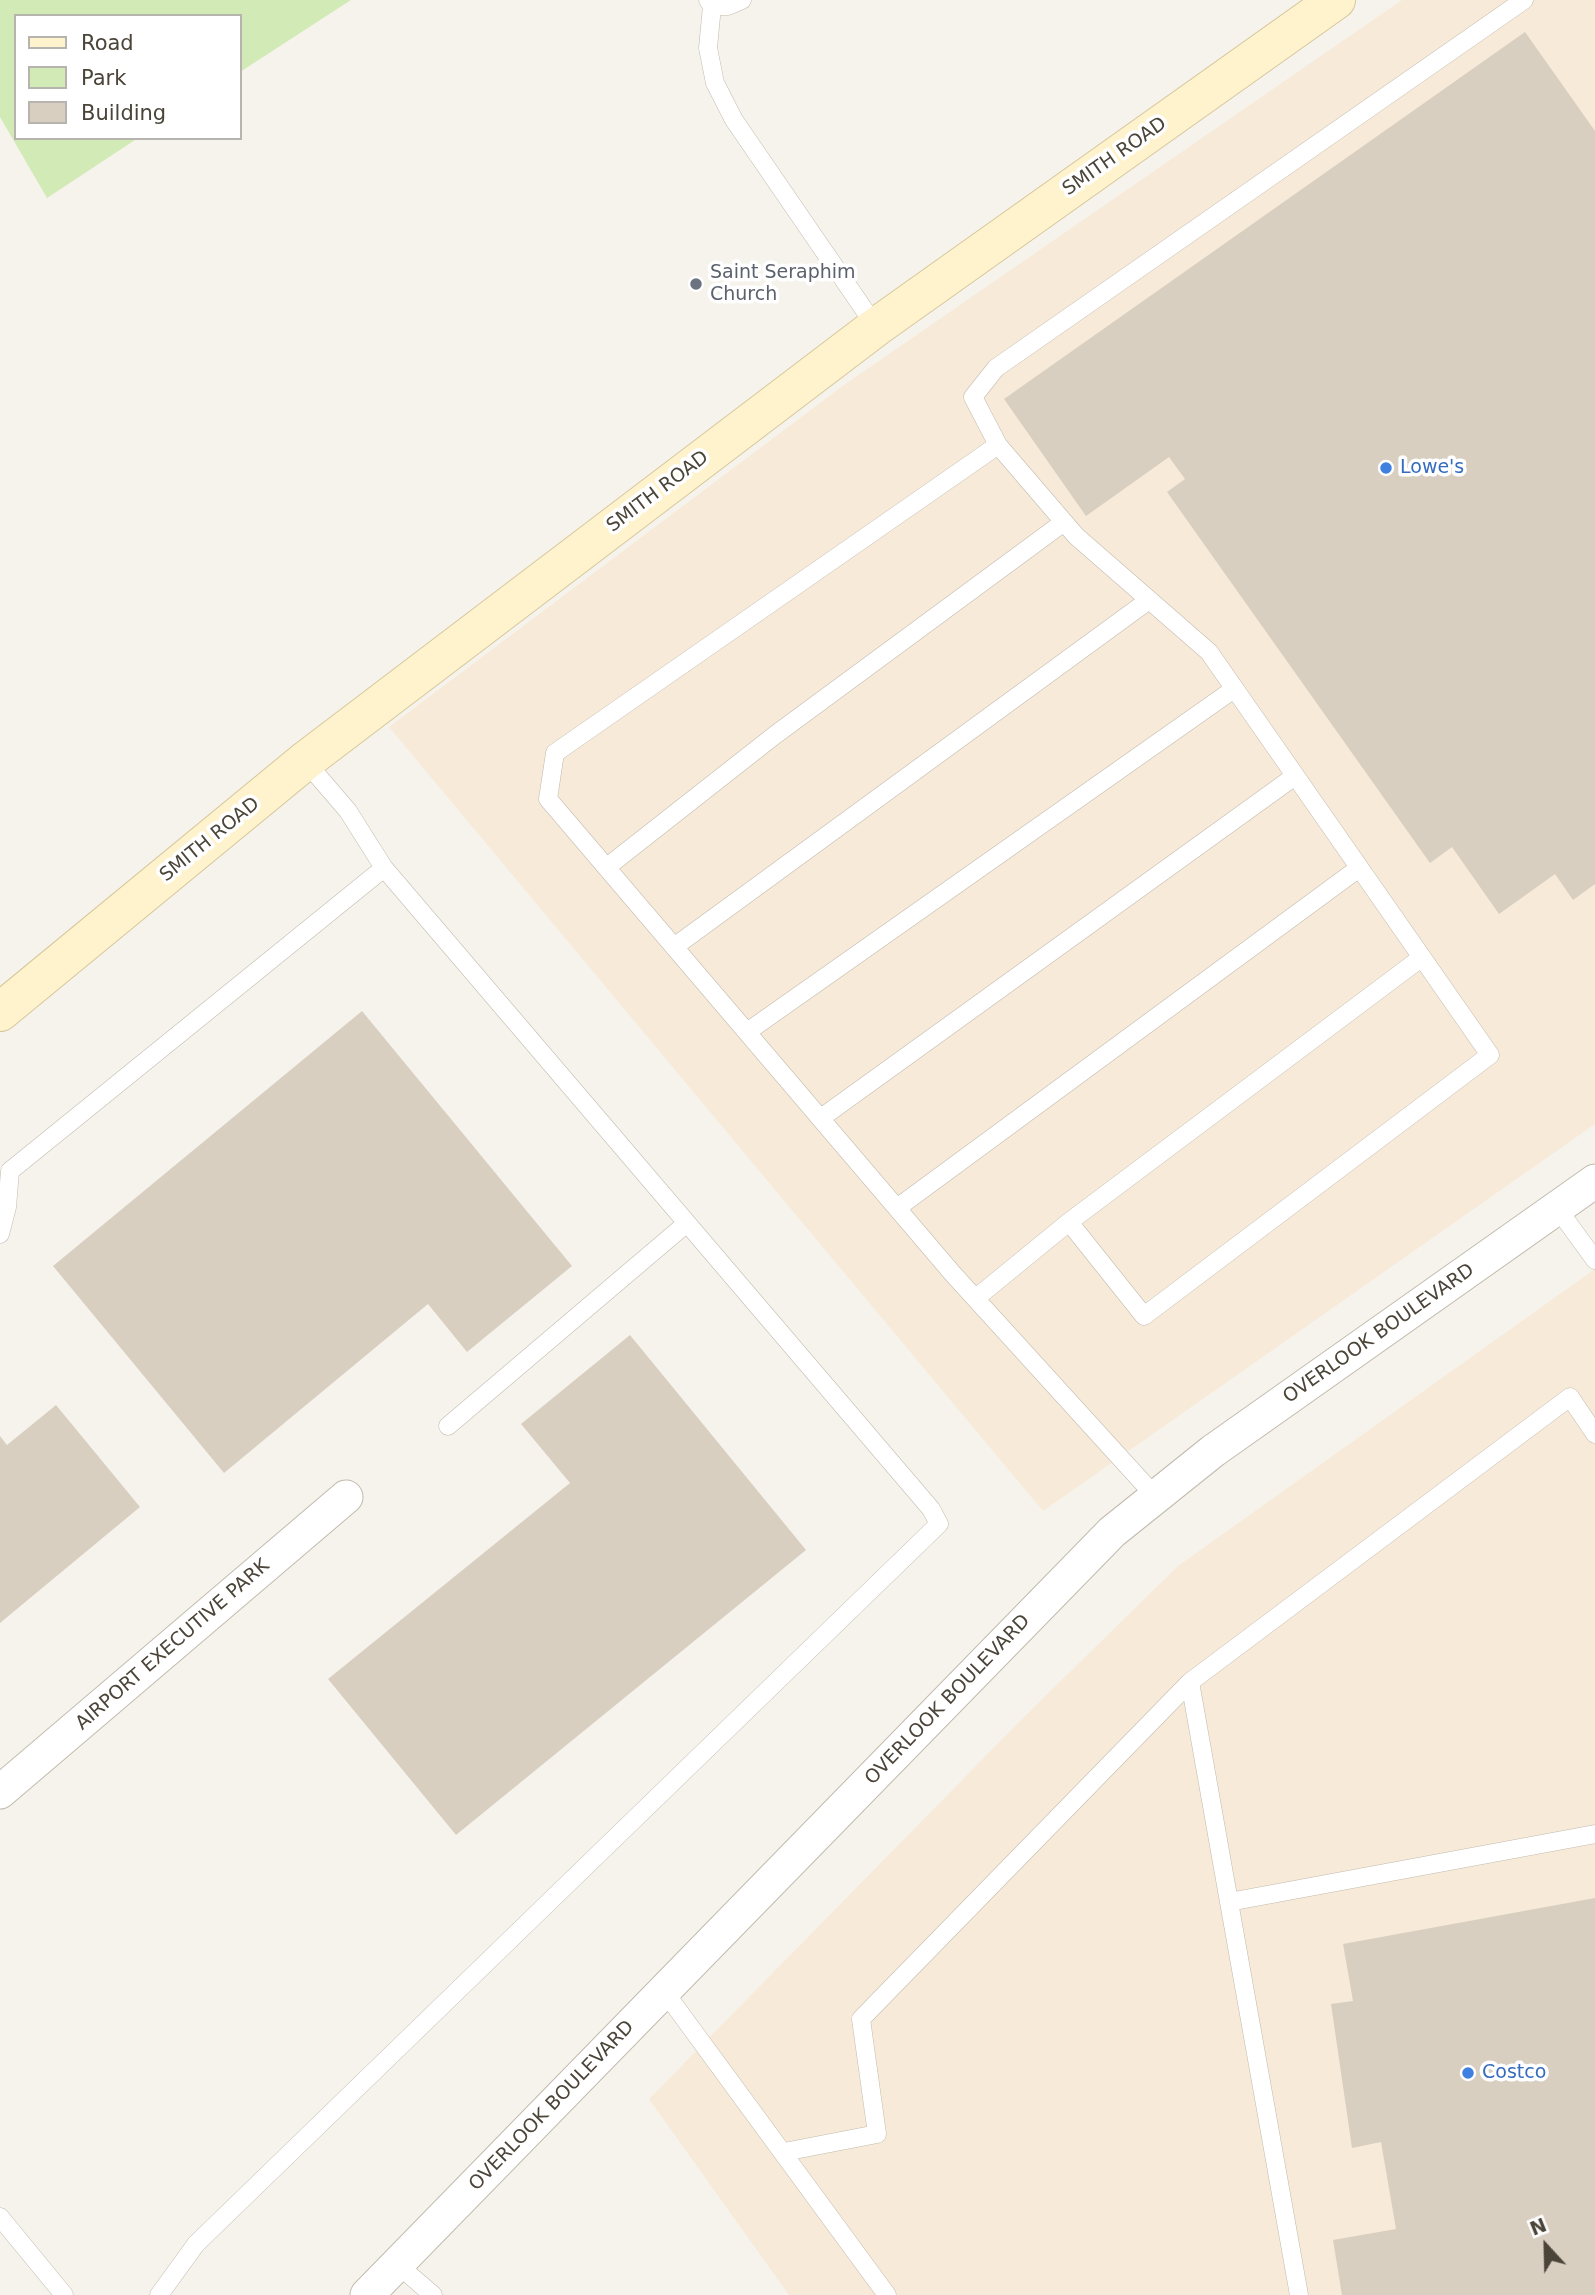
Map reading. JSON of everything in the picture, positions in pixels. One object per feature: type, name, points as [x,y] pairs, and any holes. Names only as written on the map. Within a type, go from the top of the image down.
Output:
[{"type":"street","name":"SMITH ROAD","points":[[0,1012],[305,761],[876,327],[1336,0]]},
{"type":"street","name":"OVERLOOK BOULEVARD","points":[[367,2295],[1090,1553],[1155,1496],[1595,1181]]},
{"type":"street","name":"AIRPORT EXECUTIVE PARK","points":[[0,1793],[346,1497]]},
{"type":"lane","points":[[742,0],[728,6],[710,3],[708,48],[715,82],[734,120],[876,327]]},
{"type":"lane","points":[[1069,1222],[1144,1316],[1489,1055],[1209,652],[1064,522],[998,445],[973,397],[996,368],[1524,0]]},
{"type":"lane","points":[[998,445],[555,753],[548,799],[975,1298],[1155,1496]]},
{"type":"lane","points":[[607,867],[775,734],[1064,522]]},
{"type":"lane","points":[[674,947],[1149,600]]},
{"type":"lane","points":[[747,1032],[1234,689]]},
{"type":"lane","points":[[159,2295],[196,2244],[939,1524],[931,1509],[384,868],[348,811],[305,761]]},
{"type":"lane","points":[[821,1118],[1295,776]]},
{"type":"lane","points":[[0,1234],[7,1207],[10,1171],[384,868]]},
{"type":"lane","points":[[897,1208],[1359,868]]},
{"type":"lane","points":[[975,1298],[1069,1222],[1421,958]]},
{"type":"lane","points":[[1557,1209],[1595,1261]]},
{"type":"lane","points":[[448,1426],[687,1223]]},
{"type":"lane","points":[[784,2152],[877,2134],[861,2019],[1190,1682],[1570,1397],[1595,1434]]},
{"type":"lane","points":[[1190,1682],[1299,2295]]},
{"type":"lane","points":[[1229,1902],[1595,1834]]},
{"type":"lane","points":[[664,1991],[887,2295]]},
{"type":"lane","points":[[0,2217],[64,2295]]},
{"type":"lane","points":[[397,2264],[433,2295]]},
{"type":"shaded area","points":[[1402,0],[1595,0],[1595,1124],[1043,1511],[389,727],[844,385]]},
{"type":"shaded area","points":[[1595,1269],[1595,2295],[789,2295],[649,2099],[1021,1720],[1178,1566]]},
{"type":"green space","points":[[0,0],[351,0],[242,71],[242,14],[14,14],[14,140],[135,140],[47,198],[0,117]]},
{"type":"building","name":"Lowe's","points":[[1525,32],[1595,131],[1595,884],[1573,900],[1555,874],[1499,914],[1452,847],[1430,863],[1167,492],[1185,479],[1169,457],[1086,516],[1004,399]]},
{"type":"building","points":[[362,1011],[572,1266],[467,1352],[428,1304],[224,1473],[53,1266]]},
{"type":"building","points":[[630,1335],[806,1550],[456,1835],[328,1679],[570,1483],[521,1424]]},
{"type":"building","points":[[56,1405],[140,1507],[0,1623],[0,1436],[7,1445]]},
{"type":"building","name":"Costco","points":[[1595,1898],[1595,2295],[1342,2295],[1333,2240],[1396,2229],[1381,2142],[1352,2148],[1331,2004],[1353,2001],[1343,1944]]},
{"type":"place","name":"Saint Seraphim Church","points":[[696,284]]},
{"type":"place","name":"Lowe's","points":[[1386,468]]},
{"type":"place","name":"Costco","points":[[1468,2073]]}]
